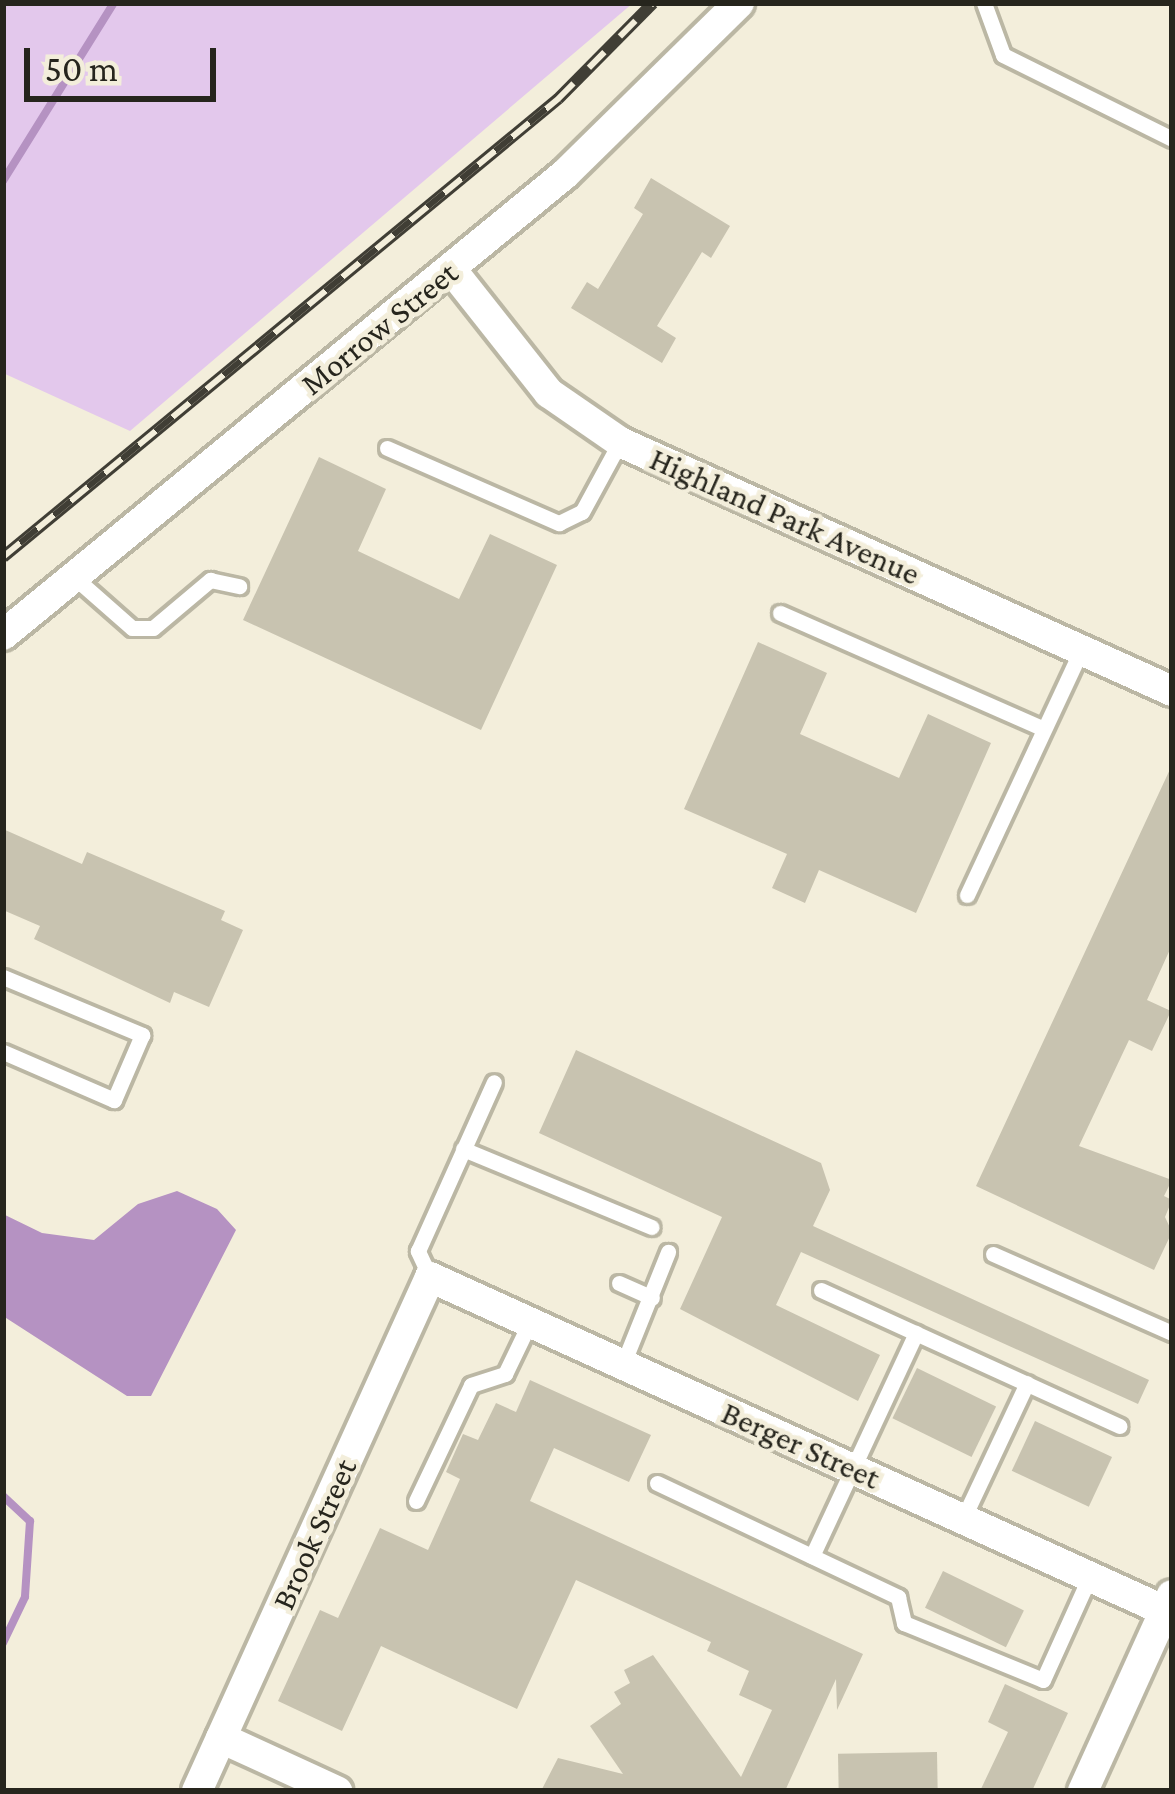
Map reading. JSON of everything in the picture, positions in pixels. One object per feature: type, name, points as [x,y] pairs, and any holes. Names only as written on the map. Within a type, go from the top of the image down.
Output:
[{"type":"street","name":"Morrow Street","points":[[3,635],[582,158],[739,3]]},
{"type":"street","name":"Highland Park Avenue","points":[[451,269],[549,393],[620,442],[1172,691]]},
{"type":"street","name":"Berger Street","points":[[430,1277],[1090,1576],[1170,1606]]},
{"type":"street","name":"Brook Street","points":[[197,1791],[430,1277]]},
{"type":"street","points":[[1083,1791],[1170,1606]]},
{"type":"street","points":[[221,1738],[338,1791]]},
{"type":"lane","points":[[984,3],[1003,55],[1172,139]]},
{"type":"lane","points":[[387,448],[560,524],[582,512],[620,442]]},
{"type":"lane","points":[[74,577],[132,628],[153,628],[210,580],[238,586]]},
{"type":"lane","points":[[780,613],[1044,729]]},
{"type":"lane","points":[[967,895],[1081,650]]},
{"type":"lane","points":[[3,977],[142,1036],[114,1100],[3,1052]]},
{"type":"lane","points":[[430,1277],[418,1251],[494,1082]]},
{"type":"lane","points":[[464,1149],[651,1227]]},
{"type":"lane","points":[[623,1364],[668,1252]]},
{"type":"lane","points":[[994,1254],[1172,1333]]},
{"type":"lane","points":[[619,1282],[652,1298]]},
{"type":"lane","points":[[821,1290],[1120,1426]]},
{"type":"lane","points":[[416,1501],[471,1385],[505,1374],[530,1322]]},
{"type":"lane","points":[[812,1556],[916,1333]]},
{"type":"lane","points":[[963,1519],[1027,1383]]},
{"type":"lane","points":[[657,1483],[898,1597],[904,1623],[1042,1680],[1090,1576]]},
{"type":"shaded area","points":[[3,3],[633,3],[130,431],[3,373]]},
{"type":"shaded area","points":[[177,1191],[217,1209],[236,1230],[151,1396],[127,1396],[3,1316],[3,1214],[42,1233],[94,1240],[138,1204]]},
{"type":"building","points":[[651,178],[730,226],[711,258],[702,252],[657,326],[676,338],[662,363],[571,308],[587,282],[598,289],[643,214],[634,208]]},
{"type":"building","points":[[319,457],[386,489],[358,551],[459,599],[490,534],[557,565],[481,730],[243,620]]},
{"type":"building","points":[[758,642],[827,673],[800,734],[899,778],[928,714],[991,743],[916,913],[819,870],[805,903],[772,888],[787,854],[684,809]]},
{"type":"building","points":[[1172,765],[1172,945],[1147,1000],[1171,1011],[1152,1051],[1129,1040],[1079,1146],[1172,1180],[1164,1196],[1172,1200],[1165,1217],[1172,1232],[1154,1270],[976,1186]]},
{"type":"building","points":[[3,829],[82,864],[87,852],[225,911],[221,920],[243,930],[209,1007],[174,992],[170,1003],[34,939],[40,926],[3,910]]},
{"type":"building","points":[[576,1050],[821,1163],[830,1190],[813,1226],[1149,1380],[1138,1404],[801,1252],[776,1305],[880,1355],[858,1401],[680,1309],[722,1217],[539,1133]]},
{"type":"building","points":[[917,1368],[996,1407],[972,1457],[892,1418]]},
{"type":"building","points":[[530,1380],[651,1435],[629,1482],[554,1448],[530,1501],[863,1654],[837,1710],[836,1679],[785,1791],[541,1791],[558,1758],[623,1774],[590,1726],[621,1704],[614,1692],[630,1683],[624,1670],[653,1655],[741,1777],[772,1710],[739,1695],[749,1671],[707,1651],[711,1642],[576,1580],[517,1709],[381,1646],[342,1731],[278,1701],[320,1610],[338,1618],[380,1528],[428,1550],[460,1479],[446,1472],[463,1434],[478,1440],[496,1403],[516,1412]]},
{"type":"building","points":[[1035,1421],[1112,1457],[1089,1507],[1012,1471]]},
{"type":"building","points":[[943,1571],[1024,1610],[1006,1647],[925,1608]]},
{"type":"building","points":[[1005,1684],[1068,1713],[1032,1791],[980,1791],[1008,1732],[988,1722]]},
{"type":"building","points":[[937,1752],[938,1791],[839,1791],[838,1754]]},
{"type":"waterway","points":[[3,181],[114,3]]},
{"type":"waterway","points":[[3,1496],[30,1521],[25,1597],[3,1643]]},
{"type":"railway","points":[[3,557],[558,99],[653,3]]}]
